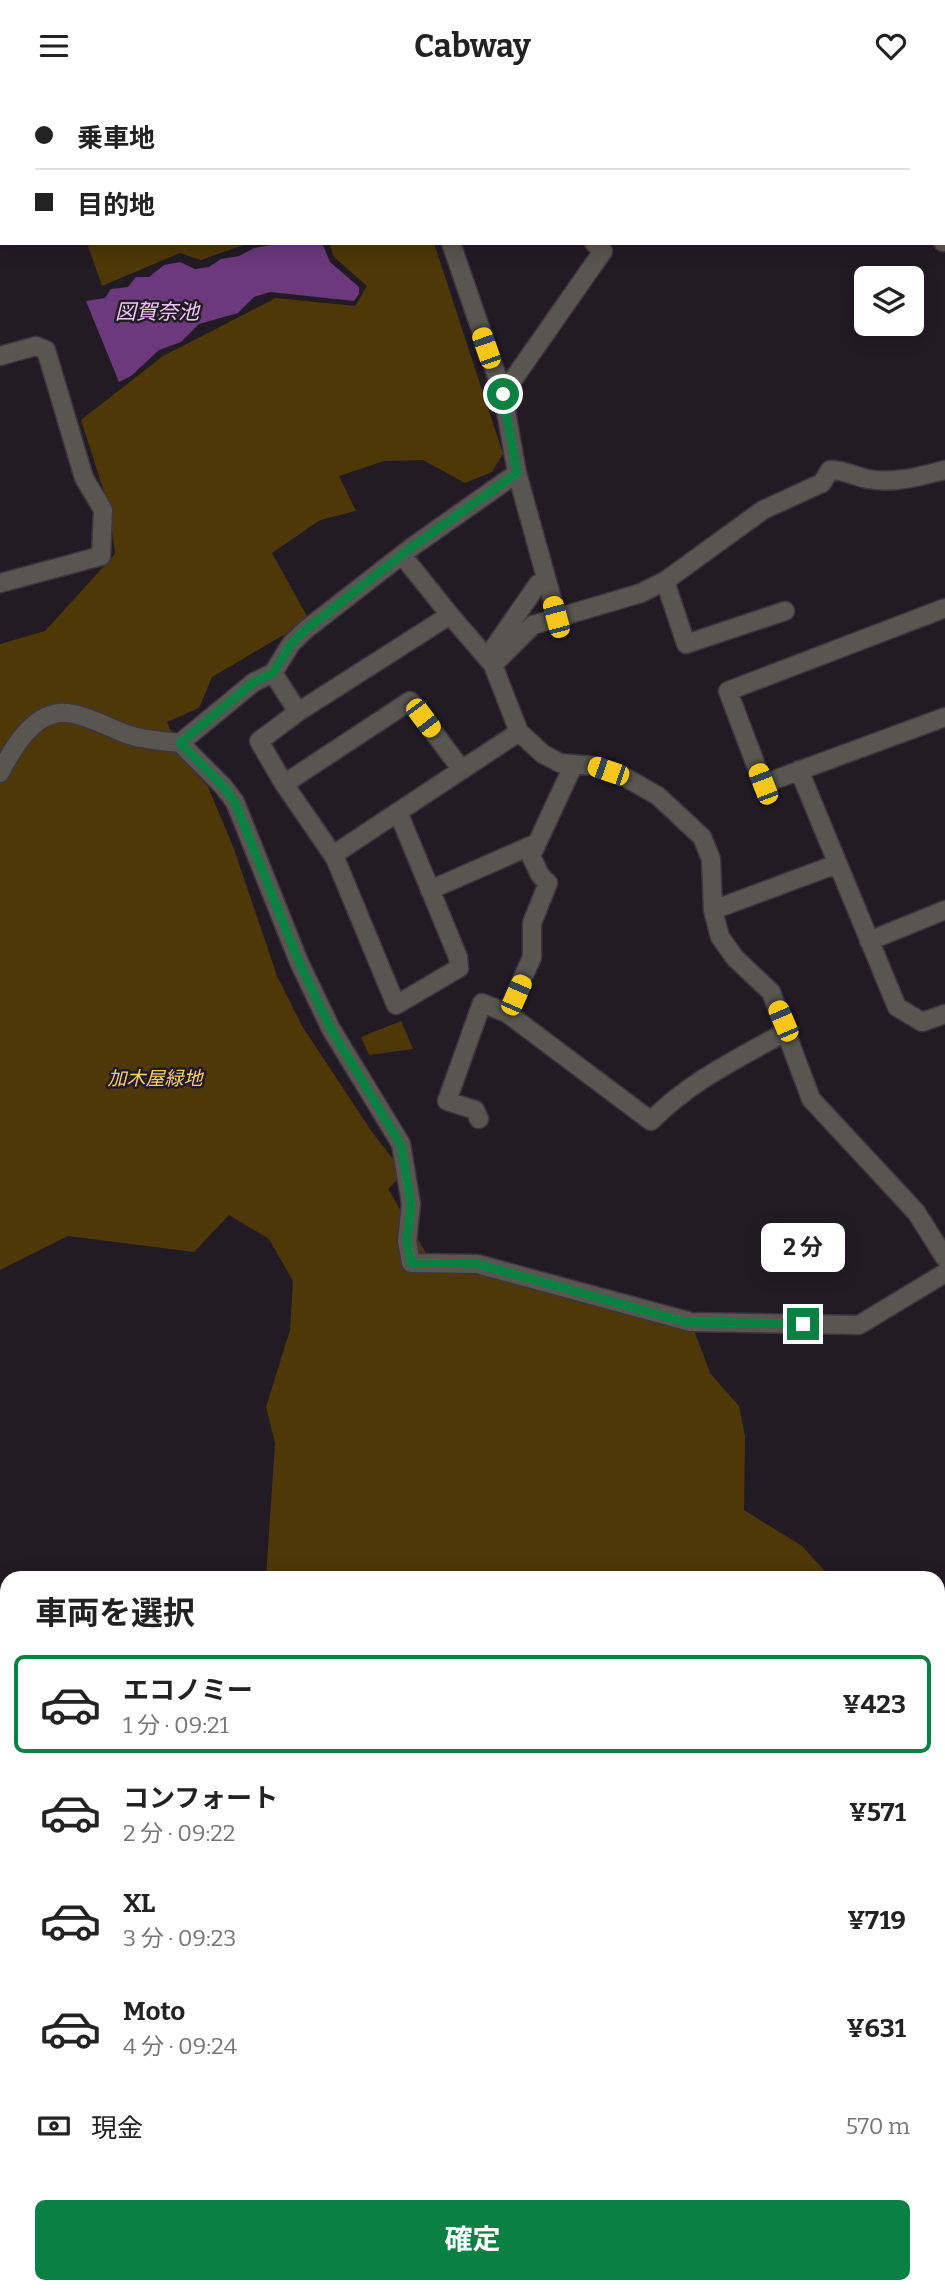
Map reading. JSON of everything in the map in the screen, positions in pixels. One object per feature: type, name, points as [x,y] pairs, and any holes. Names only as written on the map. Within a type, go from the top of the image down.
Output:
[{"type":"street","points":[[452,245],[503,394],[517,473],[556,617]]},
{"type":"street","points":[[503,394],[603,251],[598,245]]},
{"type":"street","points":[[0,356],[36,346],[46,350],[84,478],[103,510],[101,555],[0,583]]},
{"type":"street","points":[[493,665],[533,625],[641,593],[665,581],[763,510],[822,484],[830,470],[846,471],[868,479],[887,480],[918,477],[945,470]]},
{"type":"street","points":[[180,743],[254,682],[273,673],[291,644],[304,631],[402,555],[517,473]]},
{"type":"street","points":[[402,555],[493,665],[519,733],[543,754],[560,763],[593,765],[623,776],[658,796],[702,837],[710,859],[713,910],[720,937],[735,958],[771,992],[811,1099],[916,1212],[945,1258]]},
{"type":"street","points":[[665,581],[686,645],[785,611]]},
{"type":"street","points":[[493,665],[493,649],[538,584]]},
{"type":"street","points":[[945,608],[728,691],[763,784],[945,717]]},
{"type":"street","points":[[398,812],[458,957],[459,968],[396,1005],[333,855],[284,784],[259,741],[298,712],[450,615]]},
{"type":"street","points":[[273,673],[298,712]]},
{"type":"street","points":[[284,784],[410,701],[462,770]]},
{"type":"street","points":[[0,773],[10,752],[30,727],[58,713],[96,720],[128,734],[180,743],[223,786],[235,802],[299,962],[331,1029],[401,1145],[411,1204],[407,1241],[411,1263],[477,1264],[685,1322],[859,1325],[945,1273]]},
{"type":"street","points":[[333,855],[519,733]]},
{"type":"street","points":[[507,1013],[532,957],[532,923],[548,883],[540,875],[531,856],[574,764]]},
{"type":"street","points":[[799,770],[897,1007],[922,1023],[945,1014]]},
{"type":"street","points":[[430,890],[537,843]]},
{"type":"street","points":[[713,910],[837,864]]},
{"type":"street","points":[[869,941],[945,910]]},
{"type":"street","points":[[479,1119],[475,1110],[447,1101],[482,1003],[507,1013],[651,1121],[670,1102],[703,1078],[787,1031]]},
{"type":"green space","points":[[88,245],[243,245],[201,260],[180,253],[102,286]]},
{"type":"green space","name":"加木屋緑地","points":[[330,245],[435,245],[503,454],[492,472],[465,483],[423,460],[384,461],[339,476],[356,511],[320,520],[272,553],[309,620],[212,677],[199,708],[167,722],[183,759],[208,787],[234,849],[277,976],[302,1026],[372,1132],[404,1173],[388,1189],[430,1260],[691,1322],[710,1373],[739,1406],[745,1436],[744,1510],[802,1546],[825,1571],[266,1571],[275,1443],[266,1407],[290,1330],[293,1281],[269,1239],[229,1215],[194,1252],[68,1236],[0,1270],[0,644],[45,631],[115,554],[109,507],[81,420],[163,356],[276,298],[355,306],[367,286],[334,257]]},
{"type":"green space","points":[[401,1021],[413,1049],[369,1055],[361,1037]]},
{"type":"water","name":"図賀奈池","points":[[271,245],[323,245],[330,262],[359,287],[359,294],[354,301],[270,292],[254,297],[238,313],[199,324],[181,342],[159,350],[131,376],[119,382],[86,301],[105,298],[111,289],[128,287],[136,277],[149,277],[164,265],[180,262],[195,269],[209,267],[221,259],[239,256],[254,248]]},
{"type":"route","points":[[503,394],[517,473],[412,547],[304,631],[291,644],[273,673],[254,682],[180,743],[223,786],[235,802],[299,962],[331,1029],[401,1145],[411,1204],[407,1241],[411,1263],[477,1264],[685,1322],[803,1324]]}]
